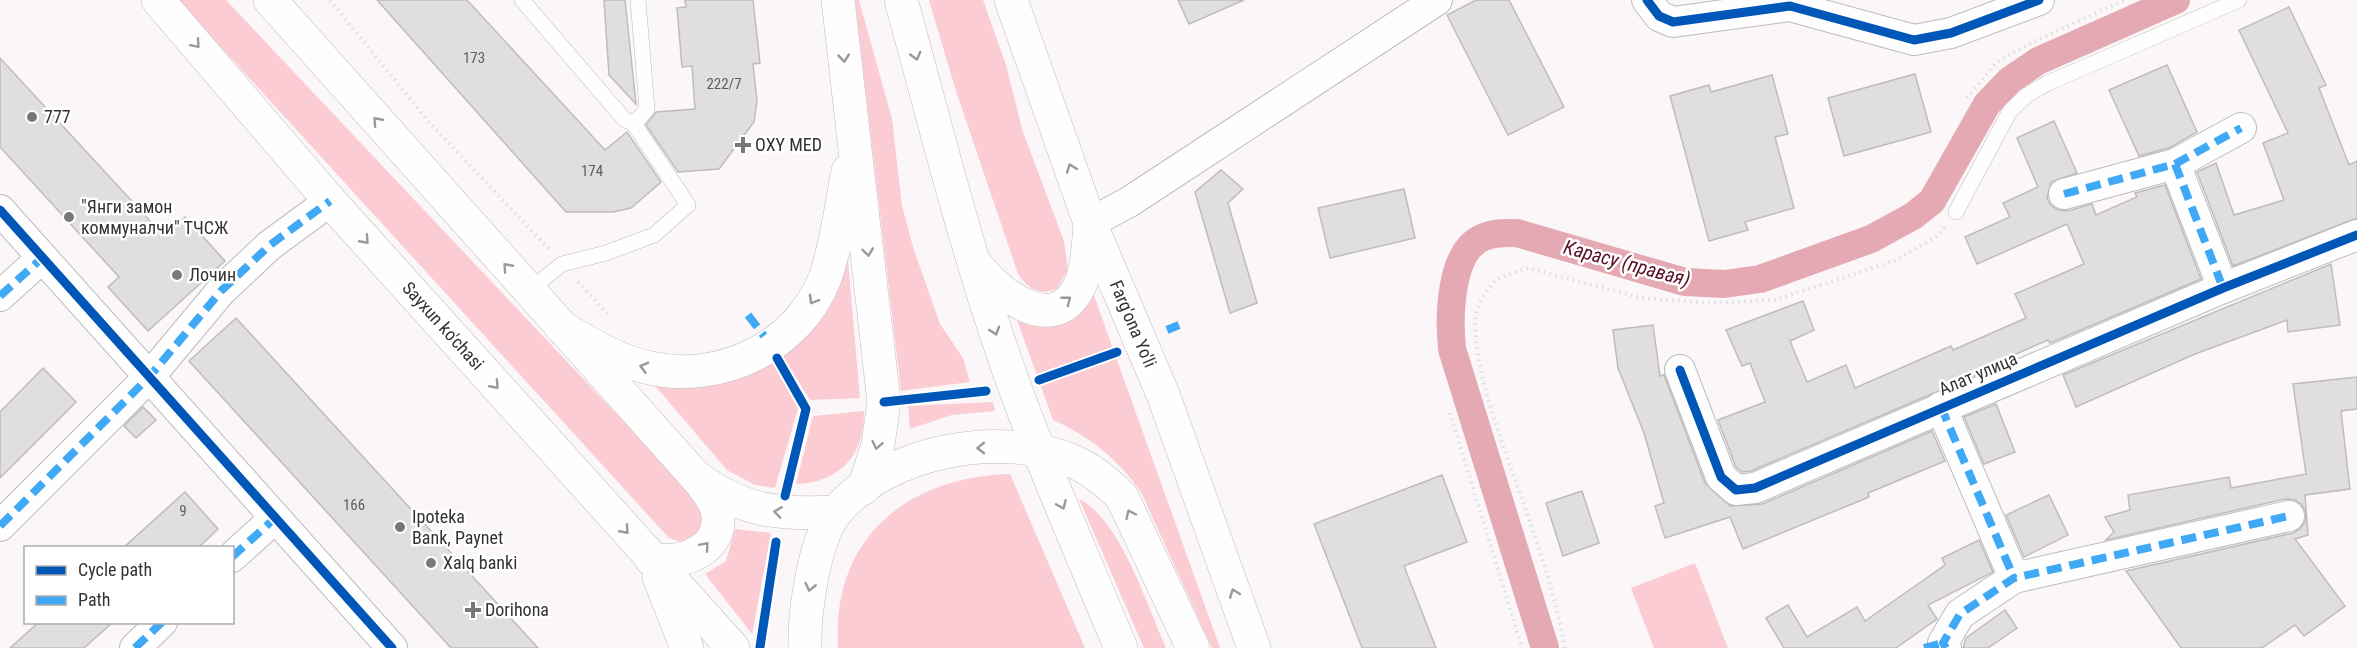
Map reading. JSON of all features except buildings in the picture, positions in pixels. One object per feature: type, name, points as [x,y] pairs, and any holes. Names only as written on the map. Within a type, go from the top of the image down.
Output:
[{"type":"main road","name":"Sayxun ko'chasi","points":[[158,0],[330,201],[733,648]]},
{"type":"main road","points":[[270,0],[707,490],[716,509],[717,523],[711,539],[700,553],[687,559],[669,562],[651,559]]},
{"type":"main road","points":[[838,0],[884,402],[878,445],[864,488]]},
{"type":"main road","points":[[901,0],[971,255],[997,339],[1039,451],[1121,648]]},
{"type":"main road","name":"Farg'ona Yo'li","points":[[1011,0],[1090,223],[1164,398],[1254,648]]},
{"type":"main road","points":[[560,326],[608,353],[652,369],[680,371],[713,368],[743,360],[770,348],[788,332],[807,309],[824,278],[837,230],[853,142]]},
{"type":"main road","points":[[971,255],[987,279],[1006,297],[1028,307],[1052,309],[1071,299],[1078,290],[1086,264],[1090,223]]},
{"type":"main road","points":[[802,640],[815,565],[836,512],[864,488],[901,466],[973,447],[1039,451],[1082,466],[1122,497],[1193,648]]},
{"type":"main road","points":[[695,476],[723,495],[752,508],[794,514],[836,512]]},
{"type":"main road","points":[[651,559],[687,648]]},
{"type":"street","points":[[1090,223],[1130,202],[1437,0]]},
{"type":"street","points":[[1647,0],[1659,16],[1673,22],[1790,6],[1914,40],[1951,33],[2039,0]]},
{"type":"street","points":[[2064,194],[2175,164],[2241,128]]},
{"type":"street","points":[[2175,164],[2223,288]]},
{"type":"street","points":[[0,526],[150,376],[221,291],[270,245],[330,201]]},
{"type":"street","points":[[0,210],[150,376],[274,519],[392,648]]},
{"type":"street","name":"Алат улица","points":[[1680,370],[1721,477],[1736,490],[1755,488],[2223,288],[2357,235]]},
{"type":"street","points":[[0,296],[42,258]]},
{"type":"street","name":"Алат улица","points":[[1941,407],[2014,578]]},
{"type":"street","points":[[1938,646],[1960,614],[2014,578],[2289,516]]},
{"type":"street","points":[[234,555],[274,519]]},
{"type":"street","points":[[135,648],[160,624]]},
{"type":"lane","points":[[522,0],[624,119],[634,124],[688,205],[654,235],[606,253],[562,264],[528,291]]},
{"type":"lane","points":[[634,124],[647,109],[638,0]]},
{"type":"lane","points":[[1956,212],[2010,111],[2027,95],[2048,83],[2239,0]]},
{"type":"path","points":[[330,0],[427,120],[611,317]]},
{"type":"path","points":[[1967,98],[1997,62],[2029,44],[2124,0]]},
{"type":"path","points":[[1564,648],[1559,620],[1532,525],[1494,419],[1476,344],[1477,309],[1496,279],[1528,268],[1642,298],[1713,303],[1775,300],[1894,261],[1939,235],[1956,212]]},
{"type":"path","points":[[1450,413],[1522,648]]},
{"type":"shaded area","points":[[178,0],[226,0],[705,508],[703,531],[683,543],[669,538]]},
{"type":"shaded area","points":[[855,0],[859,0],[892,119],[902,206],[913,247],[940,324],[963,358],[970,382],[901,391]]},
{"type":"shaded area","points":[[929,0],[983,0],[1006,65],[1023,132],[1064,241],[1068,270],[1057,289],[1045,292],[1034,290],[1018,274],[955,88]]},
{"type":"shaded area","points":[[848,261],[860,398],[810,400],[779,351],[831,293]]},
{"type":"shaded area","points":[[1093,293],[1220,648],[1212,648],[1141,492],[1123,469],[1091,441],[1053,420],[1017,320],[1040,326],[1061,324],[1080,312]]},
{"type":"shaded area","points":[[770,357],[799,405],[775,488],[755,485],[727,470],[651,381]]},
{"type":"shaded area","points":[[993,402],[995,411],[952,415],[910,429],[908,406]]},
{"type":"shaded area","points":[[864,411],[860,441],[846,464],[825,478],[796,484],[813,416]]},
{"type":"shaded area","points":[[1010,474],[1085,648],[838,648],[839,609],[847,575],[862,546],[882,521],[908,502],[938,487],[972,478]]},
{"type":"shaded area","points":[[1079,499],[1094,510],[1108,525],[1120,544],[1166,648],[1144,648]]},
{"type":"shaded area","points":[[735,529],[771,533],[752,634],[705,574],[726,561]]},
{"type":"shaded area","points":[[1695,563],[1728,648],[1654,648],[1631,588]]},
{"type":"waterway","name":"Карасу (правая)","points":[[1545,648],[1452,349],[1451,320],[1454,286],[1458,270],[1472,244],[1492,234],[1517,233],[1685,282],[1724,284],[1760,279],[1871,239],[1913,216],[1932,201],[1987,104],[2010,80],[2038,61],[2176,0]]},
{"type":"marked path","points":[[2064,194],[2175,164],[2241,128]]},
{"type":"marked path","points":[[2175,164],[2223,288]]},
{"type":"marked path","points":[[0,526],[150,376],[221,291],[270,245],[330,201]]},
{"type":"marked path","points":[[0,296],[42,258]]},
{"type":"marked path","points":[[748,315],[764,336]]},
{"type":"marked path","points":[[1167,330],[1179,325]]},
{"type":"marked path","points":[[1941,407],[2014,578]]},
{"type":"marked path","points":[[1946,648],[1943,643],[1960,614],[2014,578],[2289,516]]},
{"type":"marked path","points":[[234,555],[274,519]]},
{"type":"marked path","points":[[135,648],[160,624]]},
{"type":"marked path","points":[[1924,648],[1943,643]]},
{"type":"cycle path","points":[[1647,0],[1659,16],[1673,22],[1790,6],[1914,40],[1951,33],[2039,0]]},
{"type":"cycle path","points":[[0,210],[392,648]]},
{"type":"cycle path","points":[[1680,370],[1721,477],[1736,490],[1755,488],[2223,288],[2357,235]]},
{"type":"cycle path","points":[[1039,380],[1117,352]]},
{"type":"cycle path","points":[[777,358],[806,409],[785,496]]},
{"type":"cycle path","points":[[884,402],[986,391]]},
{"type":"cycle path","points":[[760,647],[776,542]]},
{"type":"place","name":"777","points":[[32,117]]},
{"type":"place","name":"OXY MED","points":[[743,145]]},
{"type":"place","name":"\"Янги замон коммуналчи\" ТЧСЖ","points":[[69,217]]},
{"type":"place","name":"Лочин","points":[[177,275]]},
{"type":"place","name":"Ipoteka Bank, Paynet","points":[[400,527]]},
{"type":"place","name":"Xalq banki","points":[[431,563]]},
{"type":"place","name":"Dorihona","points":[[473,610]]}]
